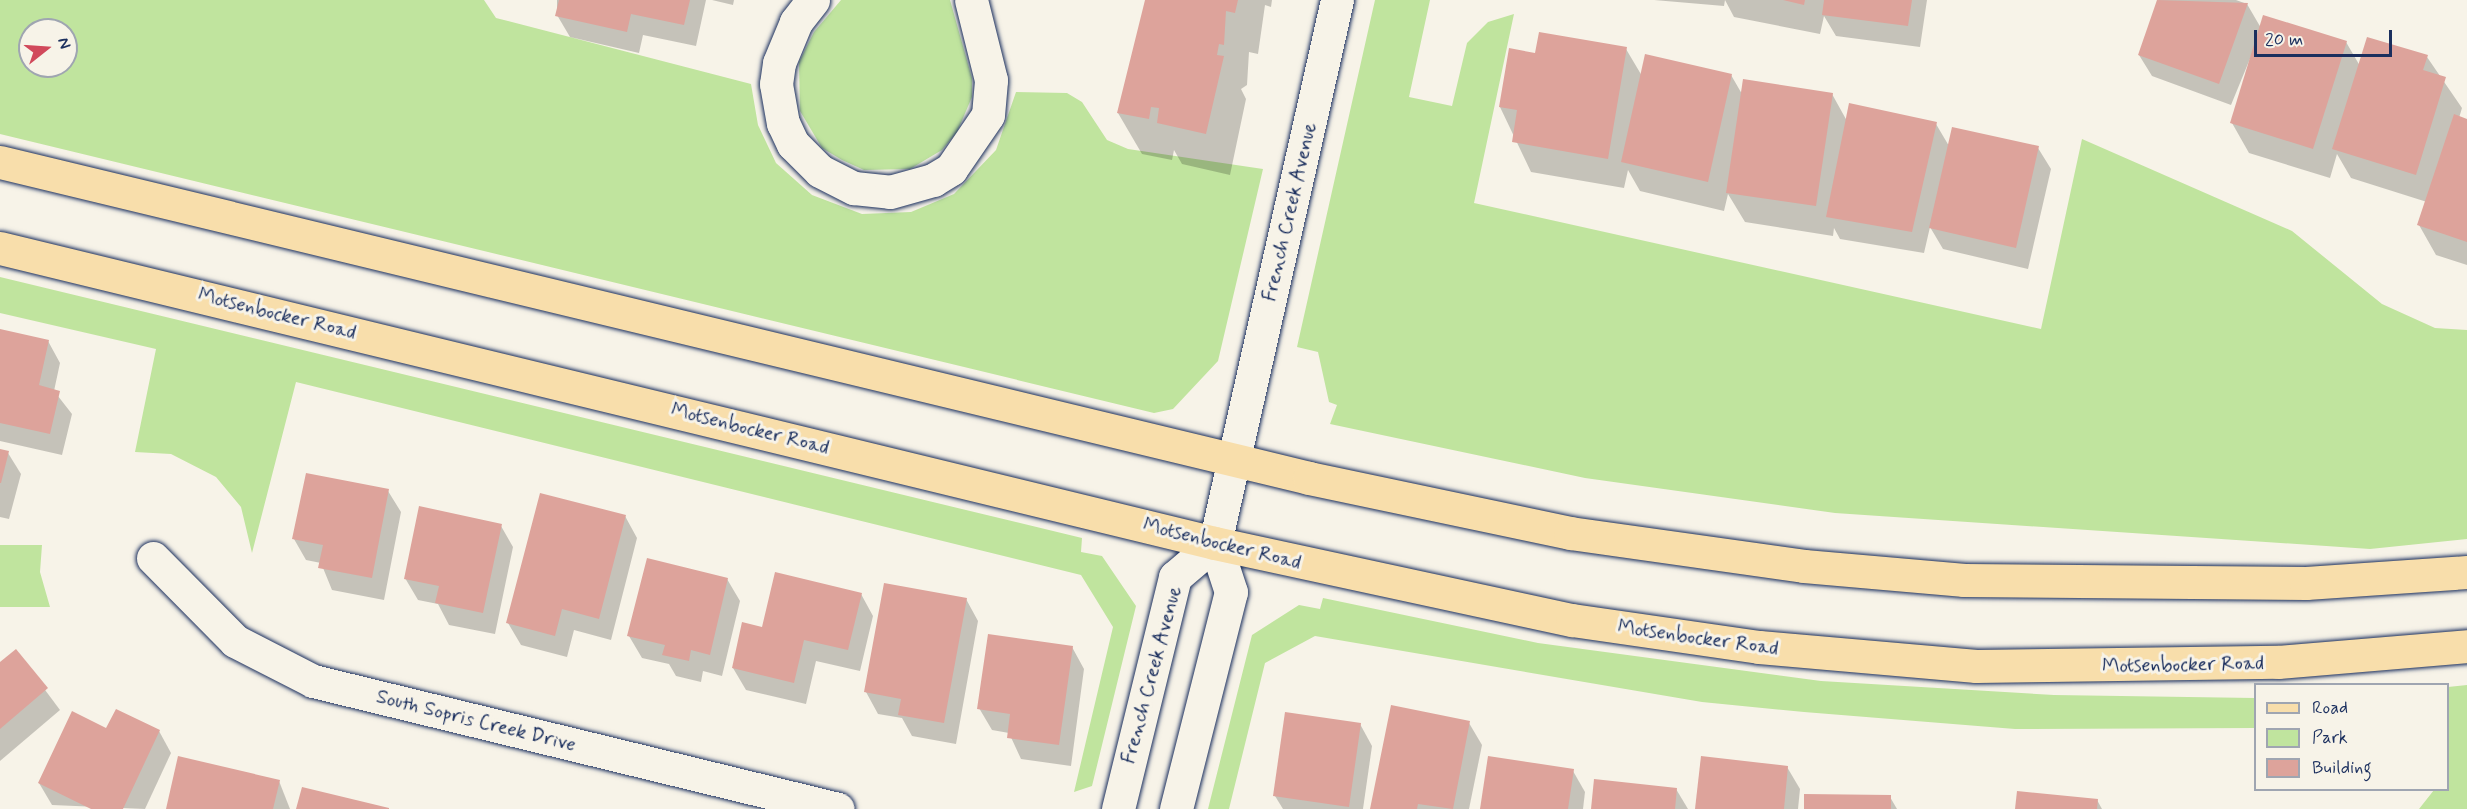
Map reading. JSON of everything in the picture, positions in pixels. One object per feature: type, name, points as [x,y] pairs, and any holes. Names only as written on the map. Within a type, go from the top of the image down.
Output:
[{"type":"main road","points":[[0,162],[1234,458],[1570,533],[1878,573],[2197,585],[2467,572]]},
{"type":"main road","name":"Motsenbocker Road","points":[[0,248],[1215,543],[1572,620],[1878,659],[1976,666],[2183,666],[2467,646]]},
{"type":"street","points":[[813,0],[796,22],[779,63],[776,84],[783,123],[793,144],[820,171],[854,188],[890,192],[933,180],[951,169],[988,116],[991,80],[971,0]]},
{"type":"street","name":"French Creek Avenue","points":[[1118,809],[1175,578],[1215,543],[1337,0]]},
{"type":"street","points":[[1176,809],[1231,592],[1215,543]]},
{"type":"street","name":"South Sopris Creek Drive","points":[[153,558],[235,641],[313,681],[838,809]]},
{"type":"green space","points":[[0,0],[484,0],[496,18],[751,84],[758,125],[776,163],[812,195],[862,214],[911,212],[954,194],[996,150],[1016,92],[1067,93],[1082,102],[1107,140],[1128,149],[1263,169],[1218,361],[1173,409],[1154,413],[0,134]]},
{"type":"green space","points":[[841,0],[950,0],[972,78],[972,97],[957,132],[942,150],[910,169],[864,170],[842,160],[822,148],[800,111],[799,62],[814,32]]},
{"type":"green space","points":[[1375,0],[1430,0],[1409,97],[1452,106],[1467,43],[1488,22],[1514,14],[1474,203],[2041,329],[2082,139],[2292,231],[2382,304],[2435,328],[2467,330],[2467,539],[2370,549],[1835,513],[1585,478],[1330,424],[1337,405],[1329,402],[1318,352],[1297,347]]},
{"type":"green space","points":[[0,277],[1082,538],[1081,552],[1102,556],[1136,606],[1092,786],[1074,792],[1113,627],[1081,575],[296,382],[252,553],[241,507],[216,477],[171,454],[135,452],[156,349],[0,313]]},
{"type":"green space","points":[[0,545],[42,545],[40,572],[50,607],[0,607]]},
{"type":"green space","points":[[1323,598],[1538,643],[1821,681],[2054,695],[2254,698],[2254,728],[2015,729],[1804,712],[1702,702],[1315,636],[1265,663],[1229,809],[1208,809],[1252,635],[1299,605],[1320,609]]},
{"type":"green space","points":[[2467,685],[2467,809],[2419,809],[2433,791],[2449,791],[2449,687]]},
{"type":"building","points":[[559,0],[690,0],[684,25],[631,14],[627,32],[555,16]]},
{"type":"building","points":[[1145,0],[1238,0],[1235,13],[1226,11],[1224,45],[1219,44],[1217,55],[1224,56],[1206,134],[1157,123],[1159,108],[1151,107],[1149,119],[1117,113]]},
{"type":"building","points":[[1783,0],[1805,0],[1804,5]]},
{"type":"building","points":[[1824,0],[1912,0],[1908,26],[1822,15]]},
{"type":"building","points":[[2157,0],[2248,3],[2219,84],[2138,55]]},
{"type":"building","points":[[2263,15],[2347,41],[2313,149],[2230,123]]},
{"type":"building","points":[[1539,32],[1627,47],[1608,159],[1512,142],[1517,110],[1499,107],[1509,48],[1535,53]]},
{"type":"building","points":[[2367,37],[2428,55],[2423,70],[2446,77],[2416,175],[2332,149]]},
{"type":"building","points":[[1645,54],[1732,74],[1708,182],[1621,162]]},
{"type":"building","points":[[1743,79],[1833,93],[1816,206],[1726,193]]},
{"type":"building","points":[[1849,103],[1937,122],[1912,232],[1826,217]]},
{"type":"building","points":[[2454,114],[2467,119],[2467,242],[2417,225]]},
{"type":"building","points":[[1952,127],[2039,146],[2016,248],[1929,228]]},
{"type":"building","points":[[0,329],[49,340],[39,385],[60,391],[50,434],[0,423]]},
{"type":"building","points":[[0,449],[9,451],[1,483],[0,483]]},
{"type":"building","points":[[306,473],[389,489],[372,578],[318,568],[323,545],[292,539]]},
{"type":"building","points":[[540,493],[626,515],[599,619],[562,609],[555,636],[506,623]]},
{"type":"building","points":[[419,506],[502,524],[483,613],[435,603],[439,586],[404,579]]},
{"type":"building","points":[[647,558],[728,578],[710,655],[691,650],[689,661],[662,655],[665,645],[627,636]]},
{"type":"building","points":[[775,572],[862,593],[848,650],[804,640],[794,683],[732,668],[742,622],[762,627]]},
{"type":"building","points":[[884,583],[967,598],[944,723],[898,715],[901,699],[864,692]]},
{"type":"building","points":[[988,634],[1073,646],[1059,745],[1007,738],[1010,714],[977,709]]},
{"type":"building","points":[[16,649],[48,688],[0,729],[0,662]]},
{"type":"building","points":[[1391,705],[1470,721],[1453,809],[1418,804],[1417,809],[1370,809]]},
{"type":"building","points":[[116,709],[160,730],[123,809],[91,809],[38,783],[72,711],[106,728]]},
{"type":"building","points":[[1285,712],[1361,723],[1349,807],[1273,796]]},
{"type":"building","points":[[178,756],[280,780],[273,809],[166,809]]},
{"type":"building","points":[[1488,756],[1574,769],[1568,809],[1480,809]]},
{"type":"building","points":[[1701,756],[1788,766],[1784,809],[1695,809]]},
{"type":"building","points":[[1594,779],[1677,788],[1675,809],[1591,809]]},
{"type":"building","points":[[302,787],[389,808],[389,809],[296,809]]},
{"type":"building","points":[[2017,791],[2098,799],[2097,809],[2015,809]]},
{"type":"building","points":[[1804,794],[1891,795],[1891,809],[1804,809]]}]
